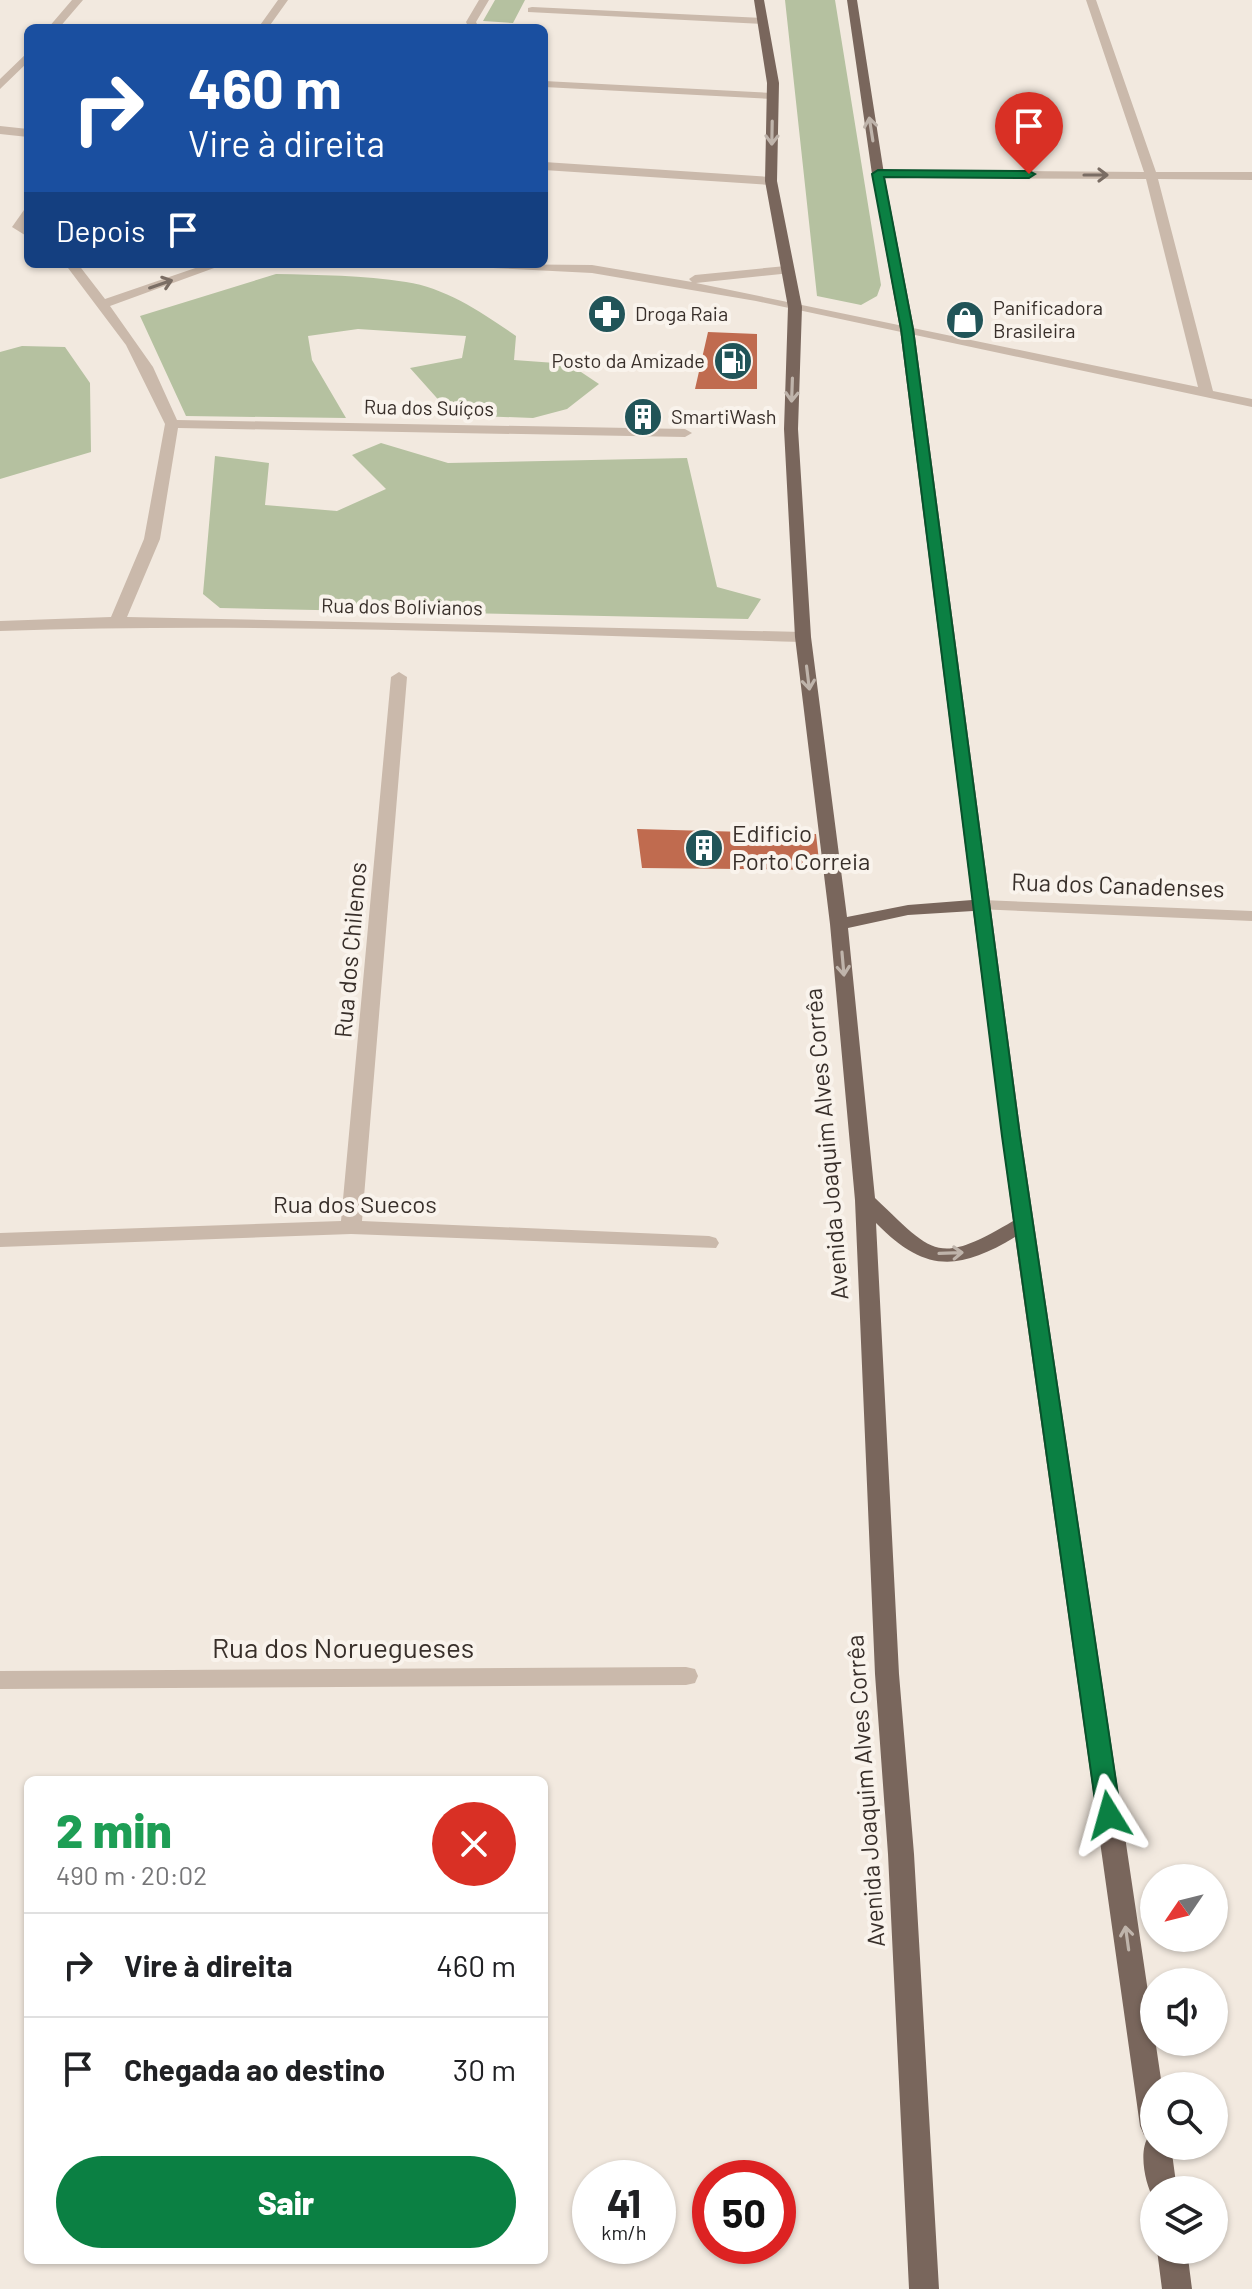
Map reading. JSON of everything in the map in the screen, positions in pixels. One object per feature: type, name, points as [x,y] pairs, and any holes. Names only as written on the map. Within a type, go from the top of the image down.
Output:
[{"type":"main road","name":"Avenida Joaquim Alves Corrêa","points":[[759,0],[773,83],[771,181],[795,307],[791,429],[803,637],[839,924],[865,1200],[887,1674],[901,1854],[924,2289]]},
{"type":"main road","points":[[852,0],[878,174],[907,329],[1024,1223],[1146,2072]]},
{"type":"main road","points":[[839,924],[908,910],[982,905]]},
{"type":"main road","points":[[865,1200],[922,1251],[952,1256],[979,1249],[1024,1223]]},
{"type":"main road","points":[[1174,2264],[1177,2289]]},
{"type":"street","points":[[57,24],[78,0]]},
{"type":"street","points":[[266,24],[283,0]]},
{"type":"street","points":[[472,24],[484,0]]},
{"type":"street","points":[[1091,0],[1151,175],[1207,394]]},
{"type":"street","points":[[531,10],[763,21]]},
{"type":"street","points":[[0,86],[24,59]]},
{"type":"street","points":[[548,84],[772,96]]},
{"type":"street","points":[[0,130],[24,133]]},
{"type":"street","points":[[548,166],[771,181]]},
{"type":"street","points":[[878,174],[1252,176]]},
{"type":"street","points":[[0,225],[24,230]]},
{"type":"street","points":[[548,267],[592,269],[670,282],[1252,403]]},
{"type":"street","points":[[74,268],[104,304],[146,367],[172,424],[152,539],[117,622]]},
{"type":"street","points":[[104,304],[208,268]]},
{"type":"street","points":[[670,282],[786,270]]},
{"type":"street","name":"Rua dos Suíços","points":[[172,424],[685,433]]},
{"type":"street","name":"Rua dos Bolivianos","points":[[0,626],[117,622],[412,626],[803,637]]},
{"type":"street","name":"Rua dos Chilenos","points":[[351,1227],[399,677]]},
{"type":"street","name":"Rua dos Canadenses","points":[[982,905],[1252,916]]},
{"type":"street","name":"Rua dos Suecos","points":[[0,1240],[351,1227],[709,1243]]},
{"type":"street","name":"Rua dos Noruegueses","points":[[0,1680],[686,1676]]},
{"type":"green space","points":[[495,0],[525,0],[513,23],[483,21]]},
{"type":"green space","points":[[785,0],[835,0],[881,285],[877,296],[861,305],[817,296]]},
{"type":"green space","points":[[276,274],[374,278],[421,285],[477,310],[516,336],[514,360],[569,364],[599,384],[567,409],[533,418],[452,415],[410,368],[462,358],[466,336],[358,329],[308,336],[312,360],[346,418],[186,416],[140,316]]},
{"type":"green space","points":[[22,346],[65,347],[90,383],[91,452],[0,479],[0,352]]},
{"type":"green space","points":[[381,443],[448,463],[687,458],[717,587],[761,599],[748,619],[220,608],[203,594],[215,456],[269,463],[265,505],[337,511],[386,489],[352,455]]},
{"type":"building","name":"Posto da Amizade","points":[[708,332],[757,334],[757,389],[695,389]]},
{"type":"building","name":"Edificio Porto Correia","points":[[637,829],[816,834],[820,870],[642,868]]},
{"type":"place","name":"Droga Raia","points":[[607,314]]},
{"type":"place","name":"Panificadora Brasileira","points":[[965,320]]},
{"type":"place","name":"Posto da Amizade","points":[[733,361]]},
{"type":"place","name":"SmartiWash","points":[[643,417]]},
{"type":"place","name":"Edificio Porto Correia","points":[[704,848]]},
{"type":"route","points":[[1029,174],[878,174],[907,329],[1011,1136],[1109,1815]]}]
